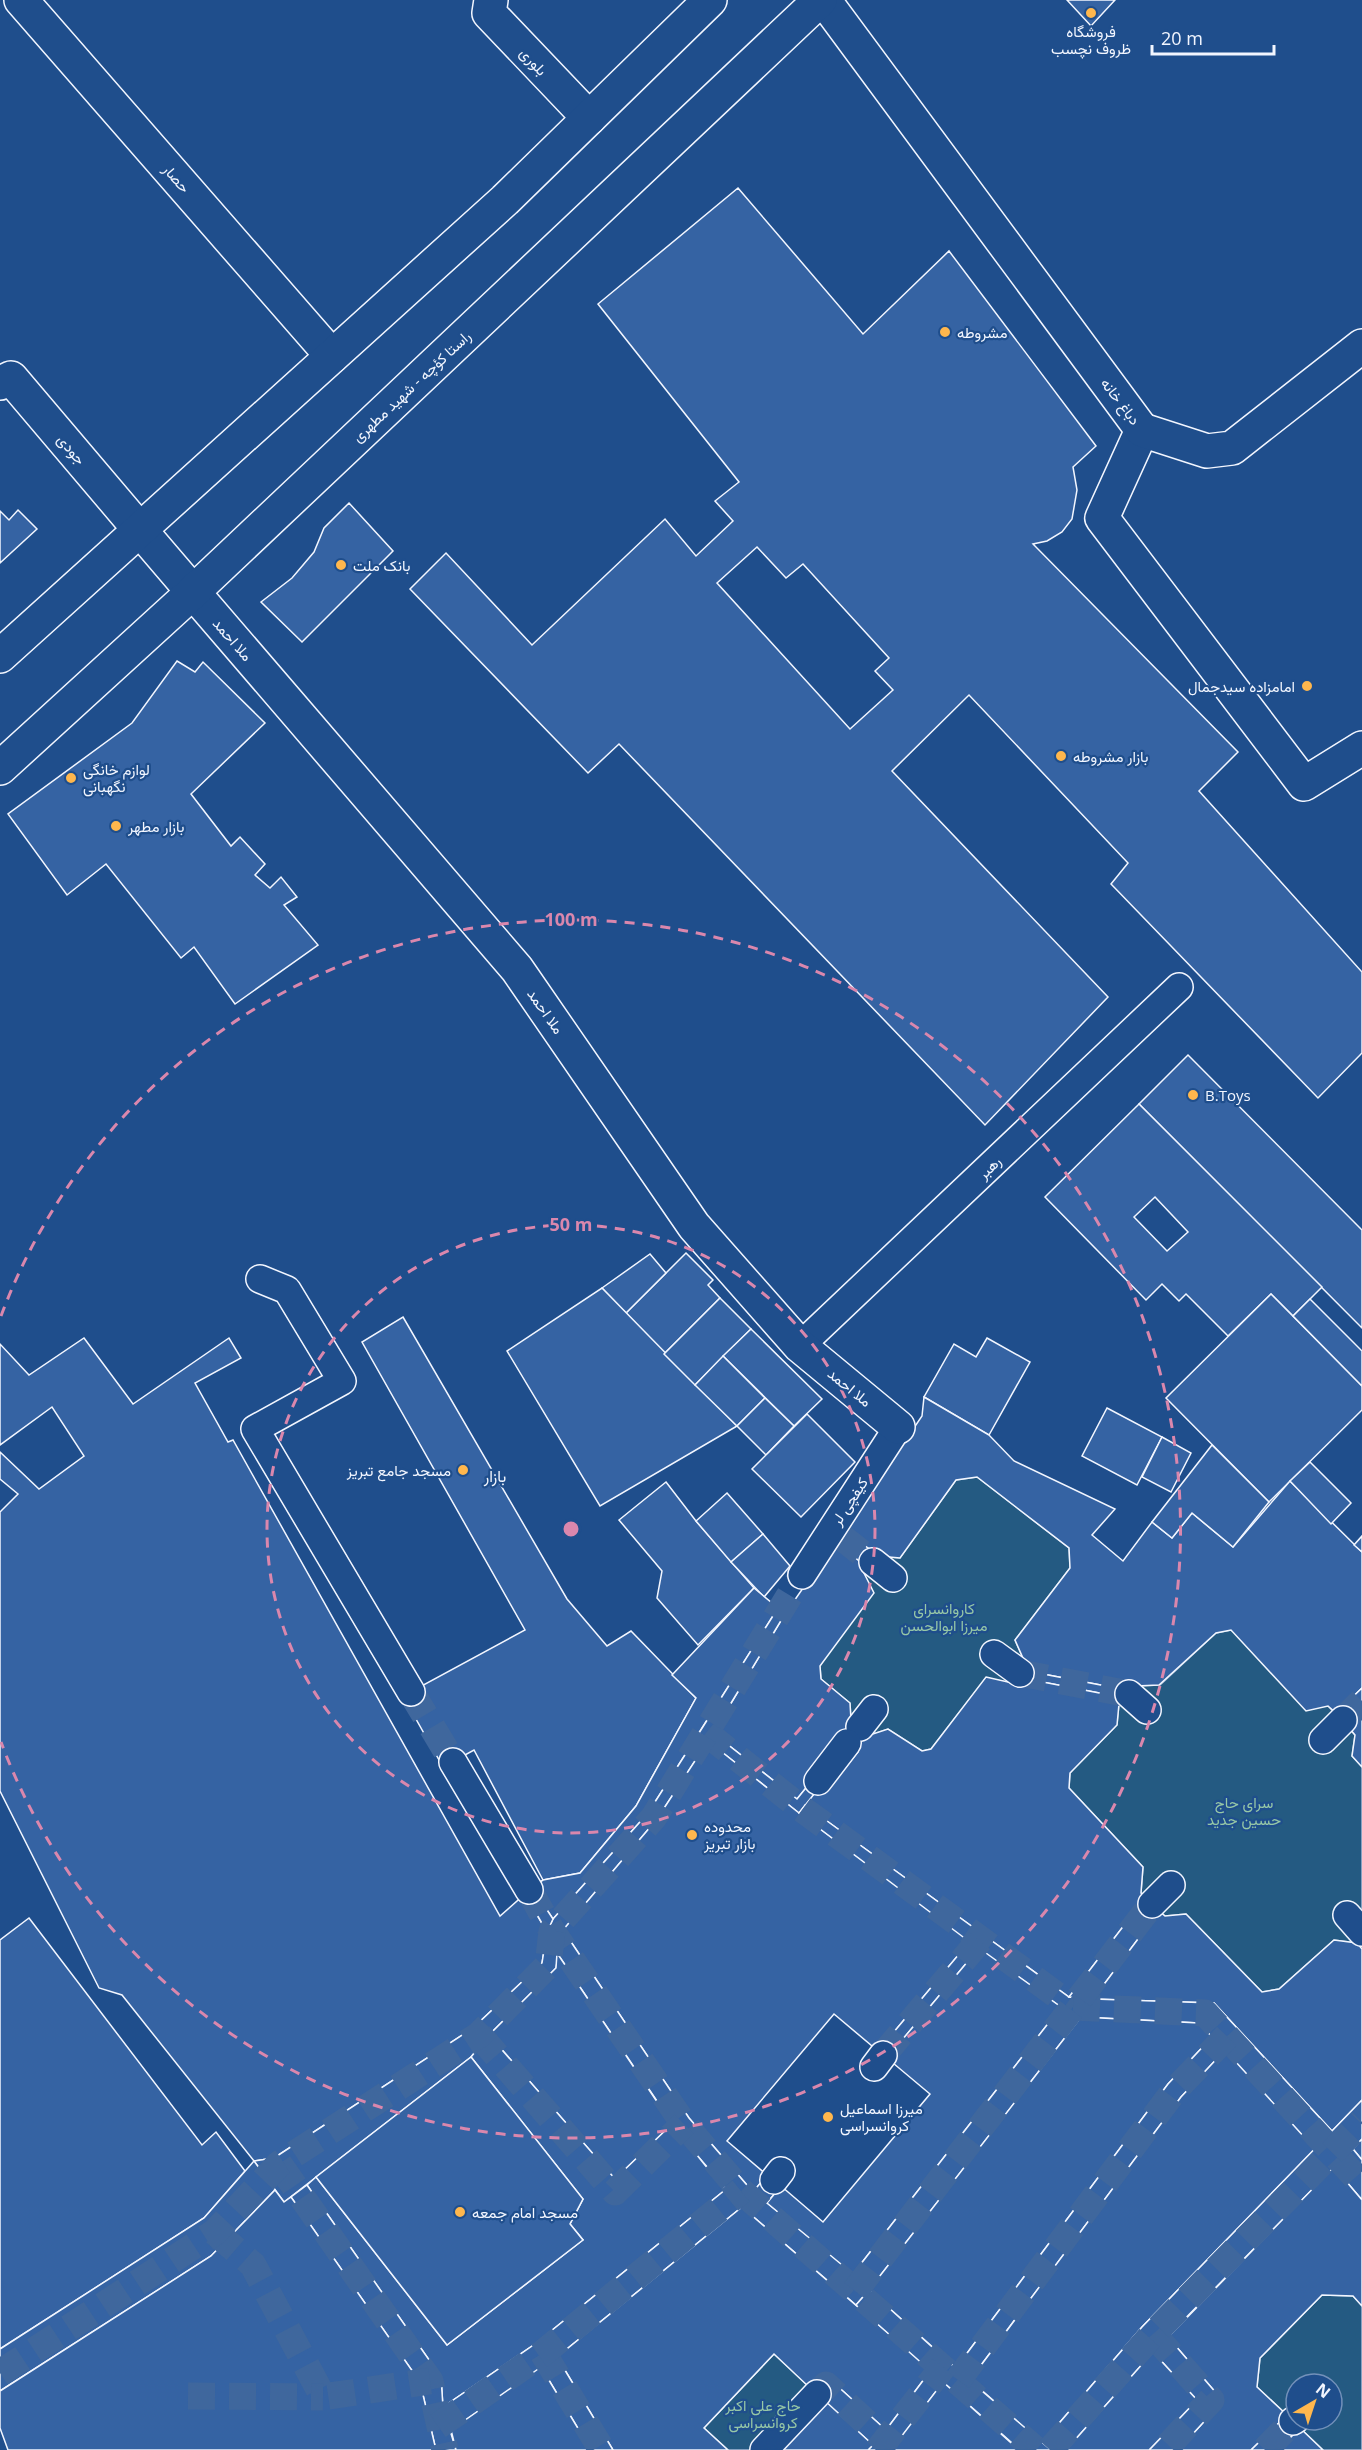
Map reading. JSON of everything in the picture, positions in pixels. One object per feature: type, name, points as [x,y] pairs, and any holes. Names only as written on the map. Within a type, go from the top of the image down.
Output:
[{"type":"street","name":"حصار","points":[[21,0],[332,356]]},
{"type":"street","name":"بلوری","points":[[490,0],[489,13],[589,118]]},
{"type":"street","points":[[0,656],[505,200],[710,0]]},
{"type":"street","name":"دباغ خانه","points":[[822,0],[1142,430],[1102,518],[1304,784],[1362,748]]},
{"type":"street","name":"راستا کؤچه - شهید مطهری","points":[[0,768],[193,592],[822,0]]},
{"type":"street","points":[[1142,430],[1207,451],[1232,448],[1362,346]]},
{"type":"street","name":"جودی","points":[[0,383],[11,378],[141,531]]},
{"type":"street","name":"ملا احمد","points":[[141,531],[517,969],[694,1226],[800,1346],[898,1426]]},
{"type":"street","name":"رهبر","points":[[800,1346],[1179,987]]},
{"type":"street","points":[[260,1278],[287,1290],[342,1381],[255,1429],[411,1692]]},
{"type":"street","name":"کیفچی لر","points":[[802,1575],[836,1532],[898,1426]]},
{"type":"street","points":[[993,1654],[1020,1673]]},
{"type":"street","points":[[1323,1740],[1342,1720]]},
{"type":"street","points":[[818,1781],[860,1726]]},
{"type":"street","points":[[453,1762],[529,1890]]},
{"type":"street","points":[[1152,1904],[1171,1885]]},
{"type":"street","points":[[765,2450],[817,2394]]},
{"type":"green space","name":"کاروانسرای میرزا ابوالحسن","points":[[977,1477],[1069,1548],[1070,1568],[1015,1640],[1026,1665],[1012,1683],[986,1678],[931,1749],[922,1751],[888,1729],[870,1735],[851,1720],[850,1703],[821,1679],[820,1666],[864,1573],[878,1556],[900,1558],[956,1480]]},
{"type":"green space","name":"سرای حاج حسین جدید","points":[[1231,1630],[1328,1706],[1355,1735],[1352,1756],[1362,1767],[1362,1939],[1357,1943],[1334,1940],[1279,1989],[1262,1992],[1186,1914],[1165,1916],[1141,1893],[1143,1867],[1069,1788],[1070,1773],[1117,1725],[1119,1704],[1136,1686],[1160,1685],[1216,1633]]},
{"type":"green space","points":[[1322,2295],[1353,2296],[1362,2306],[1362,2450],[1323,2450],[1304,2432],[1344,2432],[1344,2372],[1284,2372],[1284,2413],[1257,2387],[1260,2358]]},
{"type":"green space","name":"حاج علی اکبر کروانسراسی","points":[[774,2354],[817,2394],[775,2450],[728,2450],[704,2428]]},
{"type":"building","name":"فروشگاه ظروف نچسب","points":[[1067,0],[1115,0],[1091,26]]},
{"type":"building","points":[[738,188],[863,334],[949,251],[1096,446],[1073,467],[1077,490],[1072,519],[1062,532],[1047,541],[1033,544],[1238,752],[1199,791],[1362,972],[1362,1053],[1318,1098],[1111,884],[1128,863],[969,695],[892,771],[1108,997],[985,1125],[619,744],[588,773],[410,589],[446,553],[532,645],[665,519],[696,556],[733,521],[715,501],[739,482],[598,304]],"holes":[[[757,547],[786,578],[803,564],[889,658],[875,671],[893,690],[850,729],[717,583]]]},
{"type":"building","name":"بانک ملت","points":[[349,503],[393,551],[302,642],[261,602],[292,578],[314,552],[324,528]]},
{"type":"building","points":[[18,510],[37,529],[0,563],[0,511],[9,520]]},
{"type":"building","name":"بازار مطهر","points":[[177,661],[195,672],[203,662],[265,723],[191,794],[231,846],[240,837],[265,864],[255,875],[270,888],[281,877],[297,897],[284,905],[318,945],[235,1004],[194,947],[181,958],[106,864],[67,895],[8,814],[132,723]]},
{"type":"building","points":[[1188,1055],[1362,1230],[1362,1328],[1139,1104]]},
{"type":"building","points":[[1139,1104],[1322,1287],[1293,1316],[1271,1294],[1228,1336],[1186,1294],[1179,1301],[1162,1284],[1146,1300],[1045,1197]],"holes":[[[1155,1197],[1188,1232],[1167,1251],[1134,1217]]]},
{"type":"building","points":[[686,1253],[713,1280],[708,1285],[720,1298],[664,1354],[626,1313]]},
{"type":"building","points":[[650,1254],[666,1273],[626,1313],[602,1288]]},
{"type":"building","points":[[602,1288],[737,1426],[600,1506],[507,1351]]},
{"type":"building","points":[[1271,1294],[1362,1386],[1362,1410],[1269,1502],[1166,1398]]},
{"type":"building","points":[[720,1298],[751,1329],[695,1385],[664,1354]]},
{"type":"building","points":[[1310,1299],[1362,1351],[1362,1386],[1293,1316]]},
{"type":"building","name":"مسجد جامع تبریز","points":[[403,1317],[567,1599],[607,1646],[631,1631],[696,1698],[636,1806],[580,1873],[543,1880],[474,1750],[443,1767],[403,1696],[525,1630],[362,1342]]},
{"type":"building","points":[[751,1329],[822,1399],[794,1426],[723,1356]]},
{"type":"building","points":[[84,1338],[133,1404],[229,1338],[241,1358],[195,1383],[228,1442],[233,1440],[500,1916],[525,1894],[547,1932],[542,1963],[473,2028],[274,2158],[254,2161],[122,1995],[99,1988],[0,1791],[0,1512],[18,1494],[0,1479],[0,1452],[39,1489],[84,1456],[52,1407],[0,1445],[0,1344],[29,1375]]},
{"type":"building","points":[[987,1338],[1030,1362],[989,1435],[924,1397],[954,1344],[976,1357]]},
{"type":"building","points":[[723,1356],[765,1398],[737,1426],[695,1385]]},
{"type":"building","points":[[924,1397],[989,1435],[1014,1461],[1115,1509],[1092,1535],[1123,1561],[1152,1522],[1172,1538],[1192,1513],[1233,1547],[1290,1481],[1362,1552],[1362,1688],[1336,1713],[1328,1706],[1306,1711],[1231,1630],[1216,1633],[1159,1685],[1136,1686],[1132,1691],[1022,1670],[1026,1665],[1015,1640],[1070,1568],[1069,1548],[977,1477],[956,1480],[900,1558],[878,1556],[845,1530],[922,1416]]},
{"type":"building","points":[[765,1398],[794,1426],[766,1455],[737,1426]]},
{"type":"building","points":[[1107,1408],[1162,1437],[1137,1485],[1082,1456]]},
{"type":"building","points":[[807,1414],[855,1462],[801,1517],[752,1469]]},
{"type":"building","points":[[1162,1437],[1191,1453],[1171,1492],[1142,1477]]},
{"type":"building","points":[[1212,1445],[1269,1502],[1233,1547],[1192,1513],[1172,1538],[1152,1522]]},
{"type":"building","points":[[1310,1462],[1351,1503],[1331,1524],[1290,1481]]},
{"type":"building","points":[[666,1482],[696,1521],[754,1588],[698,1645],[657,1598],[662,1571],[619,1520]]},
{"type":"building","points":[[727,1493],[763,1534],[731,1562],[696,1521]]},
{"type":"building","points":[[845,1530],[878,1556],[868,1568],[835,1542]]},
{"type":"building","points":[[763,1534],[790,1566],[764,1597],[731,1562]]},
{"type":"building","points":[[1362,1536],[1362,1552],[1354,1545]]},
{"type":"building","points":[[835,1542],[868,1568],[864,1573],[874,1593],[820,1666],[821,1679],[850,1703],[851,1720],[844,1741],[797,1799],[713,1733],[785,1614]]},
{"type":"building","points":[[754,1588],[778,1608],[648,1813],[553,1919],[532,1887],[543,1880],[580,1873],[636,1806],[696,1698],[672,1675]]},
{"type":"building","points":[[778,1608],[785,1614],[708,1741],[699,1733]]},
{"type":"building","points":[[1022,1670],[1132,1691],[1125,1698],[1017,1677]]},
{"type":"building","points":[[986,1677],[1012,1683],[1017,1677],[1125,1698],[1119,1704],[1117,1725],[1070,1773],[1069,1788],[1143,1867],[1141,1893],[1145,1898],[1069,1997],[805,1805],[822,1784],[828,1789],[858,1752],[850,1746],[863,1729],[870,1735],[888,1729],[922,1751],[931,1749]]},
{"type":"building","points":[[1362,1688],[1362,1717],[1350,1729],[1336,1713]]},
{"type":"building","points":[[1362,1717],[1362,1767],[1352,1756],[1355,1735],[1350,1729]]},
{"type":"building","points":[[699,1733],[708,1741],[657,1819],[563,1930],[556,1968],[489,2035],[471,2057],[284,2202],[254,2161],[274,2158],[473,2028],[542,1963],[547,1932],[553,1919],[648,1813]]},
{"type":"building","points":[[713,1733],[797,1799],[814,1778],[822,1784],[799,1813],[708,1741]]},
{"type":"building","points":[[708,1741],[799,1813],[970,1941],[878,2051],[834,2014],[727,2141],[767,2175],[753,2192],[689,2118],[563,1930],[657,1819]]},
{"type":"building","points":[[805,1805],[1069,1997],[1093,1999],[1081,2017],[1069,2013],[975,1946],[799,1813]]},
{"type":"building","points":[[532,1887],[553,1919],[547,1932],[525,1894]]},
{"type":"building","points":[[1145,1898],[1159,1911],[1093,1999],[1069,1997]]},
{"type":"building","points":[[1159,1911],[1165,1916],[1186,1914],[1262,1992],[1279,1989],[1334,1940],[1357,1943],[1362,1949],[1362,2100],[1332,2131],[1214,2003],[1093,1999]]},
{"type":"building","points":[[29,1918],[202,2145],[216,2132],[245,2171],[204,2218],[0,2349],[0,1940]]},
{"type":"building","points":[[563,1930],[689,2118],[753,2192],[767,2175],[781,2186],[767,2203],[863,2281],[869,2290],[856,2305],[742,2207],[682,2138],[557,1953]]},
{"type":"building","points":[[970,1941],[979,1948],[887,2058],[878,2051]]},
{"type":"building","points":[[979,1948],[1061,2007],[853,2274],[767,2203],[781,2186],[823,2222],[930,2094],[887,2058]]},
{"type":"building","points":[[557,1953],[672,2124],[615,2179],[489,2035],[556,1968]]},
{"type":"building","points":[[1093,1999],[1214,2003],[1332,2131],[1315,2149],[1199,2023],[1081,2017]]},
{"type":"building","points":[[1061,2007],[1081,2017],[869,2290],[853,2274]]},
{"type":"building","points":[[1081,2017],[1199,2023],[1212,2037],[1168,2084],[956,2368],[869,2290]]},
{"type":"building","points":[[489,2035],[615,2179],[672,2124],[725,2190],[535,2344],[443,2407],[441,2377],[307,2185],[316,2177],[447,2345],[583,2240],[570,2224],[583,2199],[471,2057]]},
{"type":"building","points":[[1212,2037],[1225,2050],[1181,2097],[970,2380],[956,2368],[1168,2084]]},
{"type":"building","points":[[1225,2050],[1315,2149],[1142,2327],[1042,2443],[970,2380],[1181,2097]]},
{"type":"building","name":"مسجد امام جمعه","points":[[471,2057],[583,2199],[570,2224],[583,2240],[447,2345],[316,2177]]},
{"type":"building","points":[[1362,2100],[1362,2139],[1161,2343],[1066,2450],[1051,2450],[1042,2443],[1142,2327]]},
{"type":"building","points":[[1362,2139],[1362,2160],[1353,2149]]},
{"type":"building","points":[[1353,2149],[1362,2160],[1362,2200],[1334,2167]]},
{"type":"building","points":[[254,2161],[275,2190],[211,2256],[0,2391],[0,2349],[204,2218]]},
{"type":"building","points":[[1334,2167],[1362,2200],[1362,2306],[1353,2296],[1322,2295],[1260,2358],[1257,2387],[1284,2412],[1284,2418],[1251,2450],[1178,2450],[1223,2401],[1168,2337]]},
{"type":"building","points":[[307,2185],[441,2377],[443,2407],[456,2450],[436,2450],[420,2382],[291,2197]]},
{"type":"building","points":[[275,2190],[284,2202],[291,2197],[420,2382],[436,2450],[8,2450],[0,2428],[0,2391],[211,2256]]},
{"type":"building","points":[[725,2190],[742,2207],[557,2357],[451,2430],[443,2407],[535,2344]]},
{"type":"building","points":[[742,2207],[931,2370],[886,2430],[823,2373],[810,2388],[774,2354],[704,2428],[728,2450],[613,2450],[557,2357]]},
{"type":"building","points":[[869,2290],[1051,2450],[1020,2450],[856,2305]]},
{"type":"building","points":[[1168,2337],[1223,2401],[1178,2450],[1149,2450],[1197,2400],[1153,2352]]},
{"type":"building","points":[[1153,2352],[1197,2400],[1149,2450],[1066,2450]]},
{"type":"building","points":[[557,2357],[613,2450],[591,2450],[541,2367]]},
{"type":"building","points":[[541,2367],[591,2450],[456,2450],[451,2430]]},
{"type":"building","points":[[931,2370],[943,2382],[894,2447],[891,2450],[868,2450],[886,2430]]},
{"type":"building","points":[[823,2373],[886,2430],[873,2445],[810,2388]]},
{"type":"building","points":[[943,2382],[1019,2450],[891,2450]]},
{"type":"building","points":[[823,2399],[873,2445],[868,2450],[775,2450]]},
{"type":"building","points":[[1284,2418],[1284,2432],[1296,2432],[1278,2450],[1251,2450]]},
{"type":"building","points":[[1296,2432],[1304,2432],[1323,2450],[1278,2450]]},
{"type":"tunnel","points":[[840,1536],[873,1562]]},
{"type":"tunnel","points":[[0,2373],[215,2232],[279,2164],[479,2035],[548,1965],[552,1931],[654,1817],[802,1575]]},
{"type":"tunnel","points":[[1020,1673],[1129,1694]]},
{"type":"tunnel","points":[[411,1692],[453,1762]]},
{"type":"tunnel","points":[[1343,1720],[1362,1701]]},
{"type":"tunnel","points":[[706,1733],[802,1809],[1073,2007]]},
{"type":"tunnel","points":[[529,1890],[552,1931],[684,2124],[741,2191],[1036,2450]]},
{"type":"tunnel","points":[[855,2291],[1152,1904]]},
{"type":"tunnel","points":[[883,2055],[980,1940]]},
{"type":"tunnel","points":[[1073,2007],[1205,2013],[1362,2184]]},
{"type":"tunnel","points":[[479,2035],[615,2192],[684,2124]]},
{"type":"tunnel","points":[[958,2380],[1174,2091],[1227,2036]]},
{"type":"tunnel","points":[[1050,2450],[1153,2334],[1362,2122]]},
{"type":"tunnel","points":[[279,2164],[430,2381],[445,2450]]},
{"type":"tunnel","points":[[438,2426],[543,2353],[741,2191]]},
{"type":"tunnel","points":[[215,2232],[253,2265],[323,2397],[430,2381]]},
{"type":"tunnel","points":[[1153,2334],[1211,2400],[1164,2450]]},
{"type":"tunnel","points":[[543,2353],[602,2450]]},
{"type":"tunnel","points":[[878,2450],[943,2367]]},
{"type":"tunnel","points":[[817,2394],[826,2385],[886,2441]]},
{"type":"tunnel","points":[[188,2396],[323,2397]]},
{"type":"tunnel","points":[[1265,2450],[1284,2430]]},
{"type":"place","name":"فروشگاه ظروف نچسب","points":[[1091,13]]},
{"type":"place","name":"مشروطه","points":[[945,332]]},
{"type":"place","name":"بانک ملت","points":[[341,565]]},
{"type":"place","name":"امامزاده سیدجمال","points":[[1307,686]]},
{"type":"place","name":"بازار مشروطه","points":[[1061,756]]},
{"type":"place","name":"لوازم خانگی نگهبانی","points":[[71,778]]},
{"type":"place","name":"بازار مطهر","points":[[116,826]]},
{"type":"place","name":"B.Toys","points":[[1193,1095]]},
{"type":"place","name":"مسجد جامع تبریز","points":[[463,1470]]},
{"type":"place","name":"محدوده بازار تبریز","points":[[692,1835]]},
{"type":"place","name":"میرزا اسماعیل کروانسراسی","points":[[828,2117]]},
{"type":"place","name":"مسجد امام جمعه","points":[[460,2212]]},
{"type":"district","name":"بازار","points":[[495,1476]]}]
